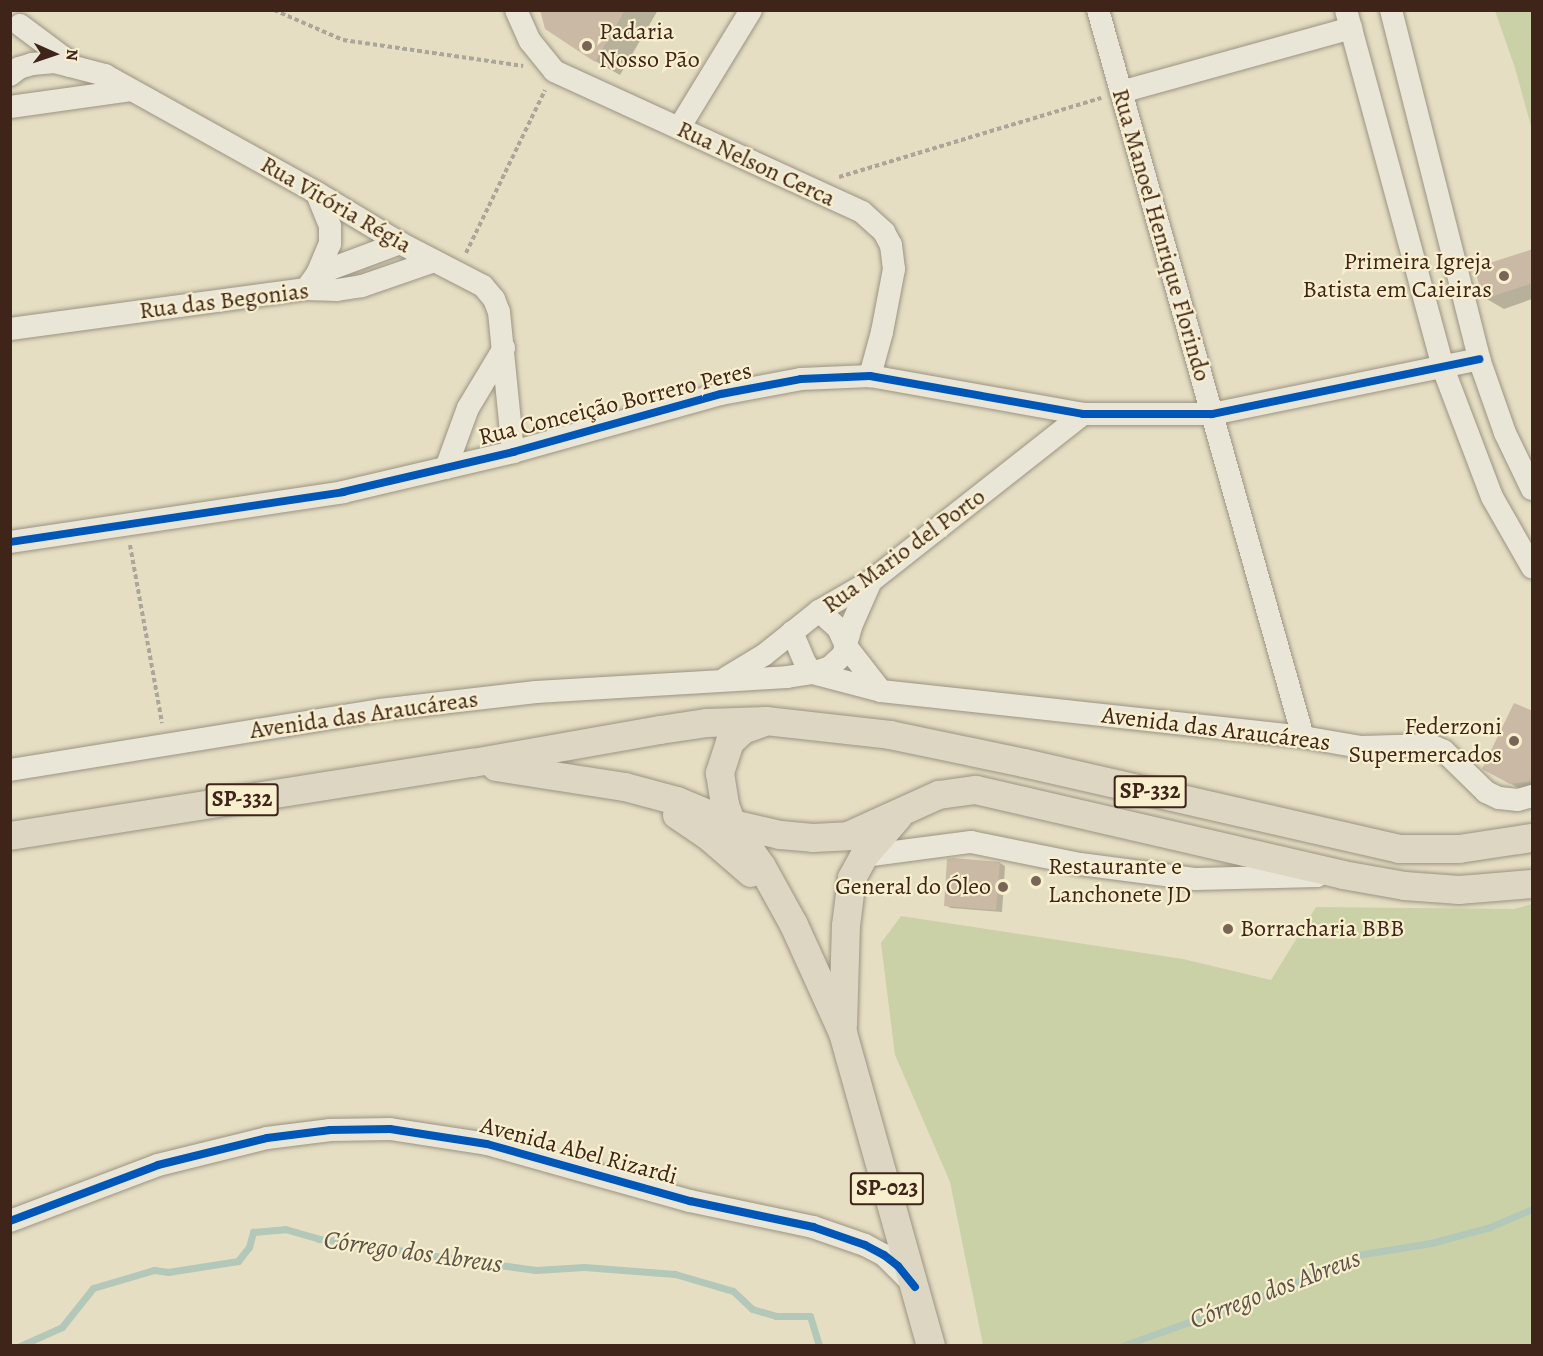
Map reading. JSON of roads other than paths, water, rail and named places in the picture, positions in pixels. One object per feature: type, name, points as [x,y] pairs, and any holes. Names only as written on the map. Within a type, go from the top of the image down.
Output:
[{"type":"main road","name":"SP-332","points":[[10,836],[473,763],[683,726],[766,721],[912,740],[1024,763],[1399,849],[1459,849],[1533,838]]},
{"type":"main road","points":[[732,824],[722,789],[723,757],[730,742],[743,729],[766,721]]},
{"type":"main road","name":"SP-332","points":[[473,763],[625,787],[677,801],[732,824],[780,835],[813,838],[848,836],[939,795],[976,790],[1343,875],[1405,886],[1459,890],[1533,884]]},
{"type":"main road","points":[[625,787],[678,816],[732,854],[758,879],[794,925]]},
{"type":"main road","name":"SP-023","points":[[843,1033],[848,900],[852,878],[864,856],[902,813]]},
{"type":"main road","name":"SP-023","points":[[732,824],[762,867],[794,925],[843,1033],[931,1346]]},
{"type":"street","name":"Rua Nelson Cerca","points":[[516,10],[530,41],[554,71],[862,212],[884,232],[891,245],[894,269],[882,332],[870,376]]},
{"type":"street","points":[[679,128],[751,10]]},
{"type":"street","name":"Rua Manoel Henrique Florindo","points":[[1098,10],[1303,737]]},
{"type":"street","points":[[1391,10],[1479,360],[1505,433],[1533,489]]},
{"type":"street","name":"Rua Vitória Régia","points":[[19,18],[67,60],[69,65]]},
{"type":"street","name":"Rua Vitória Régia","points":[[19,18],[15,72],[18,80],[17,106],[131,90]]},
{"type":"street","points":[[1121,92],[1349,19],[1443,368],[1492,497],[1533,567]]},
{"type":"street","name":"Rua Vitória Régia","points":[[15,72],[39,63],[69,65],[105,75],[316,193],[400,243],[483,286],[494,299],[500,312],[513,452]]},
{"type":"street","points":[[69,65],[71,80],[69,98]]},
{"type":"street","points":[[312,281],[330,244],[330,226],[316,193]]},
{"type":"street","name":"Rua das Begonias","points":[[10,329],[312,281],[400,243]]},
{"type":"street","name":"Rua das Begonias","points":[[312,281],[337,290],[362,286],[434,261]]},
{"type":"street","points":[[446,468],[468,408],[504,348]]},
{"type":"street","name":"Rua Conceição Borrero Peres","points":[[10,542],[126,523],[284,503],[513,452],[721,394],[801,379],[870,376],[1083,414],[1212,414],[1479,360]]},
{"type":"street","name":"Rua Mario del Porto","points":[[720,680],[751,664],[819,611],[871,581],[1083,414]]},
{"type":"street","points":[[792,632],[813,673],[837,663],[846,646],[852,624],[871,581]]},
{"type":"street","points":[[819,611],[838,628],[846,646],[881,691]]},
{"type":"street","name":"Avenida das Araucáreas","points":[[10,771],[380,710],[536,692],[787,678],[813,673],[881,691],[1303,737],[1361,747],[1430,744],[1444,751],[1486,792],[1499,798],[1518,800],[1533,796]]},
{"type":"street","points":[[864,856],[971,842],[1080,864],[1196,879],[1343,875]]},
{"type":"street","name":"Avenida Abel Rizardi","points":[[10,1221],[158,1165],[267,1138],[330,1130],[390,1128],[487,1144],[690,1201],[813,1227],[865,1245],[884,1255],[898,1266],[915,1287]]},
{"type":"waterway","name":"Córrego dos Abreus","points":[[1122,1346],[1278,1290],[1357,1255],[1431,1243],[1490,1227],[1532,1209]]},
{"type":"waterway","name":"Córrego dos Abreus","points":[[20,1346],[62,1327],[93,1288],[154,1270],[168,1272],[238,1261],[249,1247],[253,1232],[285,1229],[319,1239],[368,1244],[413,1253],[536,1270],[584,1267],[675,1274],[733,1291],[752,1309],[776,1316],[810,1316],[819,1346]]},
{"type":"place","name":"Padaria Nosso Pão","points":[[587,46]]},
{"type":"place","name":"Primeira Igreja Batista em Caieiras","points":[[1504,276]]},
{"type":"place","name":"Federzoni Supermercados","points":[[1514,741]]},
{"type":"place","name":"Restaurante e Lanchonete JD","points":[[1036,881]]},
{"type":"place","name":"General do Óleo","points":[[1003,887]]},
{"type":"place","name":"Borracharia BBB","points":[[1228,929]]}]
